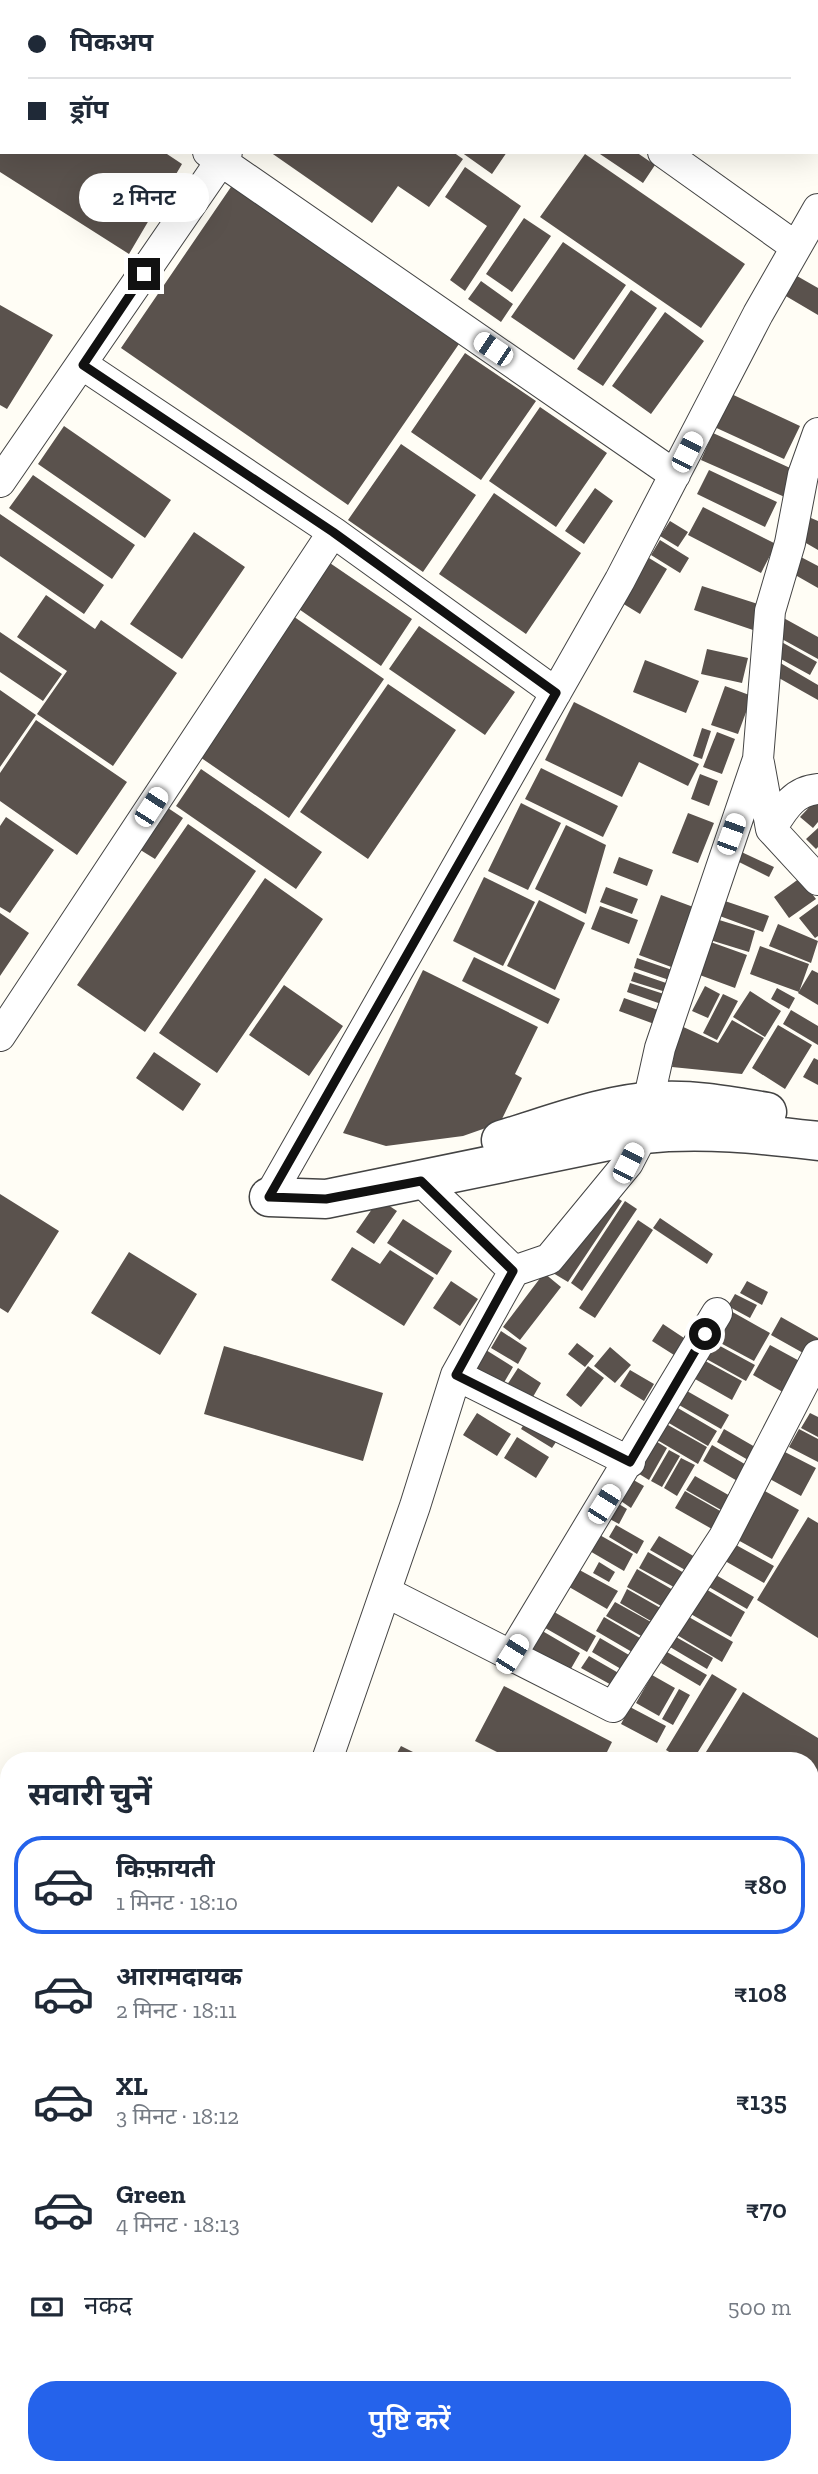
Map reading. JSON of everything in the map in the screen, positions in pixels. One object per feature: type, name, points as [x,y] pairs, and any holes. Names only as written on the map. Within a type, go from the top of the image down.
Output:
[{"type":"street","points":[[666,154],[796,247]]},
{"type":"street","points":[[0,482],[83,365],[219,155],[675,475]]},
{"type":"street","points":[[275,1185],[620,580],[758,314],[818,209]]},
{"type":"street","points":[[83,365],[333,532],[556,693]]},
{"type":"street","points":[[818,433],[803,475],[790,542],[770,611],[758,758],[771,829],[818,880]]},
{"type":"street","points":[[0,1036],[333,532]]},
{"type":"street","points":[[330,1752],[386,1592],[456,1375],[513,1271],[549,1259],[628,1163],[645,1118],[660,1048],[758,758]]},
{"type":"street","points":[[771,829],[788,802],[806,790],[817,787]]},
{"type":"street","points":[[275,1185],[326,1199],[421,1181],[703,1102],[818,1120]]},
{"type":"street","points":[[275,1185],[417,1163],[615,1108],[686,1130],[749,1132],[818,1141]]},
{"type":"street","points":[[421,1181],[513,1271]]},
{"type":"street","points":[[512,1654],[630,1462],[717,1313]]},
{"type":"street","points":[[386,1592],[613,1707],[724,1537],[818,1355]]},
{"type":"street","points":[[456,1375],[630,1462]]},
{"type":"building","points":[[0,154],[167,154],[182,164],[129,254],[0,172]]},
{"type":"building","points":[[273,154],[456,154],[463,159],[429,207],[398,186],[372,223]]},
{"type":"building","points":[[464,154],[506,154],[492,174]]},
{"type":"building","points":[[585,154],[745,264],[701,328],[540,217]]},
{"type":"building","points":[[600,154],[639,154],[655,165],[643,183]]},
{"type":"building","points":[[465,167],[521,206],[465,291],[450,280],[487,226],[445,197]]},
{"type":"building","points":[[233,184],[461,341],[348,505],[121,348]]},
{"type":"building","points":[[524,218],[551,236],[512,292],[486,274]]},
{"type":"building","points":[[563,242],[626,285],[574,360],[511,317]]},
{"type":"building","points":[[790,272],[818,288],[818,315],[779,292]]},
{"type":"building","points":[[481,281],[513,304],[501,322],[468,299]]},
{"type":"building","points":[[631,290],[657,308],[603,386],[577,369]]},
{"type":"building","points":[[0,305],[53,335],[7,409],[0,405]]},
{"type":"building","points":[[665,312],[704,341],[651,414],[612,386]]},
{"type":"building","points":[[465,353],[536,401],[481,480],[411,432]]},
{"type":"building","points":[[725,391],[800,426],[784,459],[710,425]]},
{"type":"building","points":[[540,407],[607,453],[556,527],[489,481]]},
{"type":"building","points":[[64,426],[171,500],[145,538],[38,464]]},
{"type":"building","points":[[713,433],[799,472],[787,498],[701,460]]},
{"type":"building","points":[[401,444],[476,495],[423,572],[348,520]]},
{"type":"building","points":[[709,470],[777,502],[765,527],[697,494]]},
{"type":"building","points":[[33,475],[135,545],[112,579],[9,508]]},
{"type":"building","points":[[595,488],[613,501],[584,544],[565,531]]},
{"type":"building","points":[[494,493],[581,553],[526,634],[439,574]]},
{"type":"building","points":[[703,507],[776,544],[761,573],[688,535]]},
{"type":"building","points":[[0,514],[104,585],[84,614],[0,556]]},
{"type":"building","points":[[811,518],[818,521],[818,550],[799,539]]},
{"type":"building","points":[[670,521],[688,532],[678,547],[660,536]]},
{"type":"building","points":[[194,532],[245,567],[182,659],[130,624]]},
{"type":"building","points":[[660,540],[689,558],[680,573],[651,555]]},
{"type":"building","points":[[799,556],[818,566],[818,588],[790,572]]},
{"type":"building","points":[[649,558],[667,569],[640,614],[622,603]]},
{"type":"building","points":[[324,559],[412,619],[381,666],[293,605]]},
{"type":"building","points":[[702,586],[761,605],[753,630],[694,610]]},
{"type":"building","points":[[46,595],[95,629],[101,620],[177,673],[113,766],[37,714],[67,671],[17,637]]},
{"type":"building","points":[[290,614],[384,679],[289,818],[194,753]]},
{"type":"building","points":[[780,616],[818,637],[818,659],[771,633]]},
{"type":"building","points":[[419,626],[515,692],[485,735],[389,669]]},
{"type":"building","points":[[0,632],[62,674],[43,701],[0,672]]},
{"type":"building","points":[[778,640],[817,662],[810,675],[770,653]]},
{"type":"building","points":[[707,649],[748,658],[742,683],[701,674]]},
{"type":"building","points":[[645,660],[699,681],[686,713],[633,692]]},
{"type":"building","points":[[777,661],[818,685],[818,700],[770,673]]},
{"type":"building","points":[[388,684],[456,730],[368,859],[300,812]]},
{"type":"building","points":[[725,686],[752,696],[738,734],[711,725]]},
{"type":"building","points":[[0,690],[36,715],[0,767]]},
{"type":"building","points":[[574,702],[699,764],[688,786],[639,762],[622,797],[545,760]]},
{"type":"building","points":[[36,720],[127,782],[77,855],[0,801],[0,773]]},
{"type":"building","points":[[702,728],[711,731],[702,759],[693,756]]},
{"type":"building","points":[[717,732],[735,739],[722,774],[703,767]]},
{"type":"building","points":[[541,768],[618,806],[603,837],[525,799]]},
{"type":"building","points":[[201,769],[322,852],[296,889],[176,806]]},
{"type":"building","points":[[700,774],[718,781],[709,806],[691,799]]},
{"type":"building","points":[[818,798],[818,822],[813,828],[800,817]]},
{"type":"building","points":[[521,803],[561,823],[528,890],[488,871]]},
{"type":"building","points":[[162,804],[183,818],[155,859],[134,846]]},
{"type":"building","points":[[688,813],[714,823],[698,863],[672,853]]},
{"type":"building","points":[[6,817],[54,850],[10,913],[0,907],[0,826]]},
{"type":"building","points":[[188,824],[256,871],[145,1032],[77,985]]},
{"type":"building","points":[[566,825],[606,845],[586,914],[535,889]]},
{"type":"building","points":[[818,828],[818,847],[816,849],[806,839]]},
{"type":"building","points":[[735,849],[774,867],[769,877],[731,858]]},
{"type":"building","points":[[619,857],[653,870],[647,886],[613,873]]},
{"type":"building","points":[[484,877],[535,902],[503,966],[453,941]]},
{"type":"building","points":[[265,878],[323,919],[217,1073],[159,1033]]},
{"type":"building","points":[[800,878],[816,899],[789,918],[774,897]]},
{"type":"building","points":[[606,887],[638,899],[632,914],[600,902]]},
{"type":"building","points":[[661,895],[696,908],[674,968],[639,955]]},
{"type":"building","points":[[539,900],[585,923],[555,990],[507,966]]},
{"type":"building","points":[[722,900],[769,916],[763,932],[717,915]]},
{"type":"building","points":[[818,904],[818,936],[815,938],[799,918]]},
{"type":"building","points":[[600,906],[638,920],[629,944],[591,929]]},
{"type":"building","points":[[0,913],[29,933],[0,976]]},
{"type":"building","points":[[716,919],[755,931],[749,952],[710,940]]},
{"type":"building","points":[[778,924],[818,941],[811,963],[769,946]]},
{"type":"building","points":[[708,941],[747,955],[735,988],[697,974]]},
{"type":"building","points":[[760,946],[809,964],[799,992],[750,974]]},
{"type":"building","points":[[474,957],[560,999],[548,1024],[462,981]]},
{"type":"building","points":[[637,958],[678,972],[675,982],[634,968]]},
{"type":"building","points":[[423,970],[538,1027],[515,1074],[522,1078],[500,1123],[463,1136],[386,1146],[343,1133]]},
{"type":"building","points":[[812,970],[818,973],[818,1005],[798,993]]},
{"type":"building","points":[[634,972],[672,985],[669,993],[631,981]]},
{"type":"building","points":[[630,983],[667,995],[664,1005],[627,992]]},
{"type":"building","points":[[284,985],[343,1026],[309,1076],[249,1035]]},
{"type":"building","points":[[705,986],[720,994],[708,1018],[692,1011]]},
{"type":"building","points":[[777,988],[795,998],[789,1009],[771,999]]},
{"type":"building","points":[[750,991],[781,1011],[765,1037],[733,1017]]},
{"type":"building","points":[[723,994],[738,1001],[717,1040],[703,1033]]},
{"type":"building","points":[[624,998],[661,1011],[657,1025],[619,1011]]},
{"type":"building","points":[[791,1010],[818,1026],[818,1045],[783,1024]]},
{"type":"building","points":[[732,1020],[764,1038],[742,1074],[672,1067],[679,1025],[718,1043]]},
{"type":"building","points":[[778,1025],[812,1045],[785,1089],[752,1068]]},
{"type":"building","points":[[154,1052],[201,1084],[183,1111],[136,1078]]},
{"type":"building","points":[[814,1058],[818,1060],[818,1085],[803,1077]]},
{"type":"building","points":[[607,1191],[622,1201],[568,1282],[553,1273]]},
{"type":"building","points":[[0,1194],[59,1231],[8,1313],[0,1308]]},
{"type":"building","points":[[379,1199],[397,1211],[374,1244],[356,1232]]},
{"type":"building","points":[[625,1201],[637,1209],[582,1291],[571,1283]]},
{"type":"building","points":[[660,1218],[713,1254],[707,1264],[653,1228]]},
{"type":"building","points":[[403,1219],[452,1251],[437,1275],[387,1243]]},
{"type":"building","points":[[638,1220],[653,1230],[595,1318],[579,1308]]},
{"type":"building","points":[[352,1247],[380,1264],[390,1250],[434,1278],[404,1326],[331,1280]]},
{"type":"building","points":[[129,1252],[197,1294],[160,1355],[91,1313]]},
{"type":"building","points":[[544,1273],[561,1287],[520,1340],[503,1327]]},
{"type":"building","points":[[451,1281],[478,1299],[460,1326],[433,1308]]},
{"type":"building","points":[[747,1281],[768,1292],[762,1305],[740,1293]]},
{"type":"building","points":[[735,1294],[757,1305],[750,1318],[728,1306]]},
{"type":"building","points":[[729,1310],[770,1333],[754,1361],[713,1339]]},
{"type":"building","points":[[781,1317],[818,1338],[818,1347],[812,1358],[771,1335]]},
{"type":"building","points":[[663,1324],[684,1338],[674,1355],[652,1341]]},
{"type":"building","points":[[501,1331],[527,1348],[518,1364],[491,1348]]},
{"type":"building","points":[[709,1340],[755,1365],[746,1381],[701,1356]]},
{"type":"building","points":[[577,1343],[594,1356],[585,1367],[568,1354]]},
{"type":"building","points":[[478,1345],[513,1367],[502,1386],[466,1364]]},
{"type":"building","points":[[770,1345],[805,1364],[788,1395],[753,1375]]},
{"type":"building","points":[[224,1346],[383,1393],[363,1461],[204,1414]]},
{"type":"building","points":[[610,1347],[631,1365],[615,1383],[594,1366]]},
{"type":"building","points":[[698,1357],[742,1381],[732,1400],[688,1375]]},
{"type":"building","points":[[588,1366],[604,1378],[581,1407],[566,1395]]},
{"type":"building","points":[[518,1368],[541,1383],[530,1402],[505,1388]]},
{"type":"building","points":[[630,1370],[654,1384],[644,1401],[620,1386]]},
{"type":"building","points":[[680,1387],[729,1415],[721,1429],[672,1401]]},
{"type":"building","points":[[671,1404],[717,1431],[708,1446],[662,1419]]},
{"type":"building","points":[[477,1413],[511,1434],[497,1456],[463,1435]]},
{"type":"building","points":[[531,1413],[562,1433],[552,1448],[521,1429]]},
{"type":"building","points":[[810,1413],[818,1417],[818,1437],[801,1428]]},
{"type":"building","points":[[661,1421],[707,1447],[698,1464],[652,1437]]},
{"type":"building","points":[[724,1429],[762,1451],[755,1464],[717,1442]]},
{"type":"building","points":[[799,1429],[818,1439],[818,1462],[789,1447]]},
{"type":"building","points":[[517,1437],[549,1457],[536,1478],[504,1458]]},
{"type":"building","points":[[654,1440],[667,1448],[649,1480],[636,1472]]},
{"type":"building","points":[[712,1445],[755,1470],[746,1486],[703,1461]]},
{"type":"building","points":[[669,1450],[680,1456],[662,1487],[651,1481]]},
{"type":"building","points":[[783,1451],[816,1468],[801,1496],[768,1478]]},
{"type":"building","points":[[681,1458],[695,1465],[677,1496],[664,1488]]},
{"type":"building","points":[[695,1476],[739,1501],[730,1515],[686,1490]]},
{"type":"building","points":[[630,1478],[644,1486],[631,1508],[618,1499]]},
{"type":"building","points":[[763,1490],[799,1510],[772,1559],[736,1539]]},
{"type":"building","points":[[685,1491],[729,1516],[719,1533],[675,1508]]},
{"type":"building","points":[[614,1501],[627,1509],[619,1524],[606,1517]]},
{"type":"building","points":[[808,1517],[818,1523],[818,1638],[757,1600]]},
{"type":"building","points":[[616,1525],[644,1541],[637,1554],[609,1537]]},
{"type":"building","points":[[598,1534],[633,1554],[624,1571],[588,1550]]},
{"type":"building","points":[[659,1536],[702,1561],[694,1575],[650,1550]]},
{"type":"building","points":[[727,1540],[774,1566],[764,1583],[718,1557]]},
{"type":"building","points":[[648,1552],[691,1577],[683,1592],[639,1568]]},
{"type":"building","points":[[599,1562],[615,1572],[609,1582],[593,1573]]},
{"type":"building","points":[[574,1567],[618,1591],[607,1609],[564,1584]]},
{"type":"building","points":[[637,1569],[680,1594],[670,1611],[627,1587]]},
{"type":"building","points":[[709,1571],[754,1597],[747,1609],[702,1583]]},
{"type":"building","points":[[704,1588],[745,1612],[731,1637],[689,1613]]},
{"type":"building","points":[[627,1589],[664,1610],[656,1624],[620,1603]]},
{"type":"building","points":[[615,1602],[651,1622],[643,1637],[606,1616]]},
{"type":"building","points":[[549,1609],[596,1636],[587,1652],[540,1625]]},
{"type":"building","points":[[687,1616],[733,1642],[722,1662],[677,1635]]},
{"type":"building","points":[[604,1617],[640,1638],[632,1652],[596,1631]]},
{"type":"building","points":[[539,1629],[580,1653],[569,1672],[528,1648]]},
{"type":"building","points":[[676,1637],[713,1658],[707,1669],[670,1647]]},
{"type":"building","points":[[600,1638],[629,1655],[621,1669],[592,1652]]},
{"type":"building","points":[[667,1652],[707,1675],[700,1686],[661,1663]]},
{"type":"building","points":[[589,1656],[622,1675],[615,1687],[581,1668]]},
{"type":"building","points":[[712,1674],[737,1689],[698,1752],[666,1750]]},
{"type":"building","points":[[652,1675],[675,1688],[659,1716],[636,1703]]},
{"type":"building","points":[[504,1686],[612,1742],[607,1752],[497,1752],[475,1741]]},
{"type":"building","points":[[679,1689],[690,1695],[673,1725],[662,1719]]},
{"type":"building","points":[[743,1692],[818,1738],[818,1752],[706,1752]]},
{"type":"building","points":[[630,1707],[666,1726],[657,1743],[621,1724]]},
{"type":"building","points":[[401,1746],[413,1752],[398,1752]]},
{"type":"route","points":[[144,274],[83,365],[333,532],[556,693],[269,1197],[326,1199],[421,1181],[513,1271],[456,1375],[559,1424],[630,1462],[705,1334]]}]
